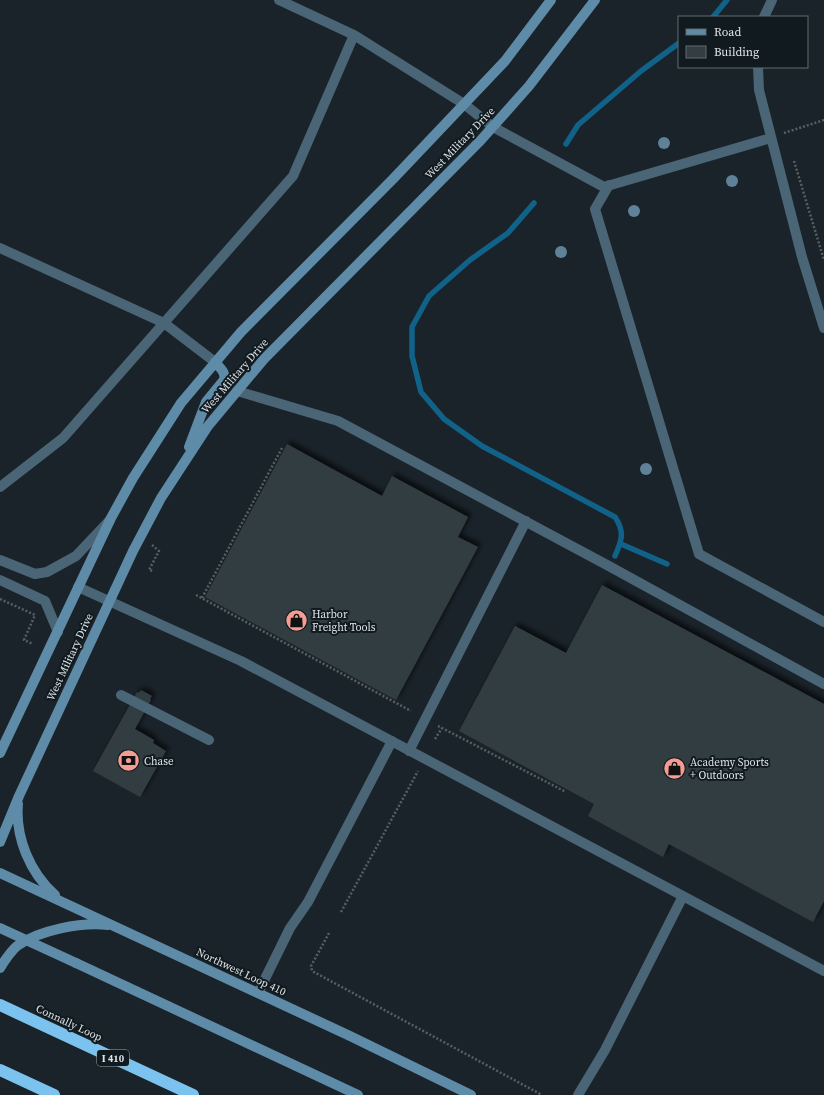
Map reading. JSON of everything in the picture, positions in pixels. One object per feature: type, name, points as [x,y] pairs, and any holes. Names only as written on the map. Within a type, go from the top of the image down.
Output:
[{"type":"highway","name":"Connally Loop","points":[[0,1005],[193,1095]]},
{"type":"highway","points":[[0,1070],[54,1095]]},
{"type":"main road","name":"West Military Drive","points":[[0,753],[111,518],[133,478],[181,403],[241,332],[393,180],[505,61],[552,0]]},
{"type":"main road","name":"West Military Drive","points":[[0,842],[19,796],[110,601],[161,498],[208,426],[264,359],[415,208],[493,127],[530,86],[595,0]]},
{"type":"main road","points":[[183,463],[206,402],[224,380],[224,373],[215,362]]},
{"type":"main road","points":[[19,796],[17,818],[22,842],[29,861],[47,888],[64,902]]},
{"type":"main road","name":"Northwest Loop 410","points":[[0,873],[413,1066],[471,1095]]},
{"type":"main road","points":[[0,968],[9,954],[16,947],[34,937],[60,929],[77,926],[100,924],[112,926]]},
{"type":"main road","points":[[0,928],[358,1095]]},
{"type":"lane","points":[[279,0],[354,35],[464,104],[493,127],[606,186],[771,138]]},
{"type":"lane","points":[[764,16],[772,0]]},
{"type":"lane","points":[[0,487],[63,438],[293,176],[354,35]]},
{"type":"lane","points":[[758,68],[759,90],[771,138],[802,256],[824,328]]},
{"type":"lane","points":[[606,186],[595,209],[699,554],[824,622]]},
{"type":"lane","points":[[0,248],[164,323],[215,362]]},
{"type":"lane","points":[[237,391],[338,421],[526,521],[824,684]]},
{"type":"lane","points":[[0,560],[35,574],[47,572],[76,556],[111,518]]},
{"type":"lane","points":[[409,751],[526,521]]},
{"type":"lane","points":[[0,580],[45,601],[58,632]]},
{"type":"lane","points":[[78,587],[241,661],[824,971]]},
{"type":"lane","points":[[122,695],[209,740]]},
{"type":"lane","points":[[258,993],[290,928],[308,902],[392,741]]},
{"type":"lane","points":[[578,1095],[605,1050],[683,896]]},
{"type":"path","points":[[771,138],[824,120]]},
{"type":"path","points":[[783,126],[786,133]]},
{"type":"path","points":[[792,155],[824,260]]},
{"type":"path","points":[[202,598],[282,448]]},
{"type":"path","points":[[151,545],[159,551],[150,570],[153,571]]},
{"type":"path","points":[[196,595],[411,711]]},
{"type":"path","points":[[0,599],[35,615],[24,640],[33,644]]},
{"type":"path","points":[[434,723],[566,792]]},
{"type":"path","points":[[435,740],[442,728]]},
{"type":"path","points":[[341,912],[421,766]]},
{"type":"path","points":[[329,933],[311,966],[312,971],[542,1095]]},
{"type":"building","points":[[287,444],[382,496],[392,476],[468,517],[458,537],[478,547],[396,700],[205,597]]},
{"type":"building","name":"Academy Sports + Outdoors","points":[[602,585],[824,704],[824,901],[813,922],[669,844],[663,857],[588,816],[594,804],[459,731],[515,626],[566,653]]},
{"type":"building","name":"Chase","points":[[141,690],[152,696],[135,729],[154,740],[153,743],[166,751],[140,797],[93,771],[137,692],[139,693]]},
{"type":"waterway","points":[[714,16],[727,0]]},
{"type":"waterway","points":[[566,144],[578,125],[641,71],[678,44]]},
{"type":"waterway","points":[[534,203],[508,233],[470,260],[429,296],[412,327],[412,356],[421,392],[444,419],[482,446],[615,517],[621,532],[621,541],[615,556]]},
{"type":"waterway","points":[[621,544],[667,564]]},
{"type":"place","name":"Harbor Freight Tools","points":[[296,620]]},
{"type":"place","name":"Chase","points":[[129,761]]},
{"type":"place","name":"Academy Sports + Outdoors","points":[[675,768]]}]
